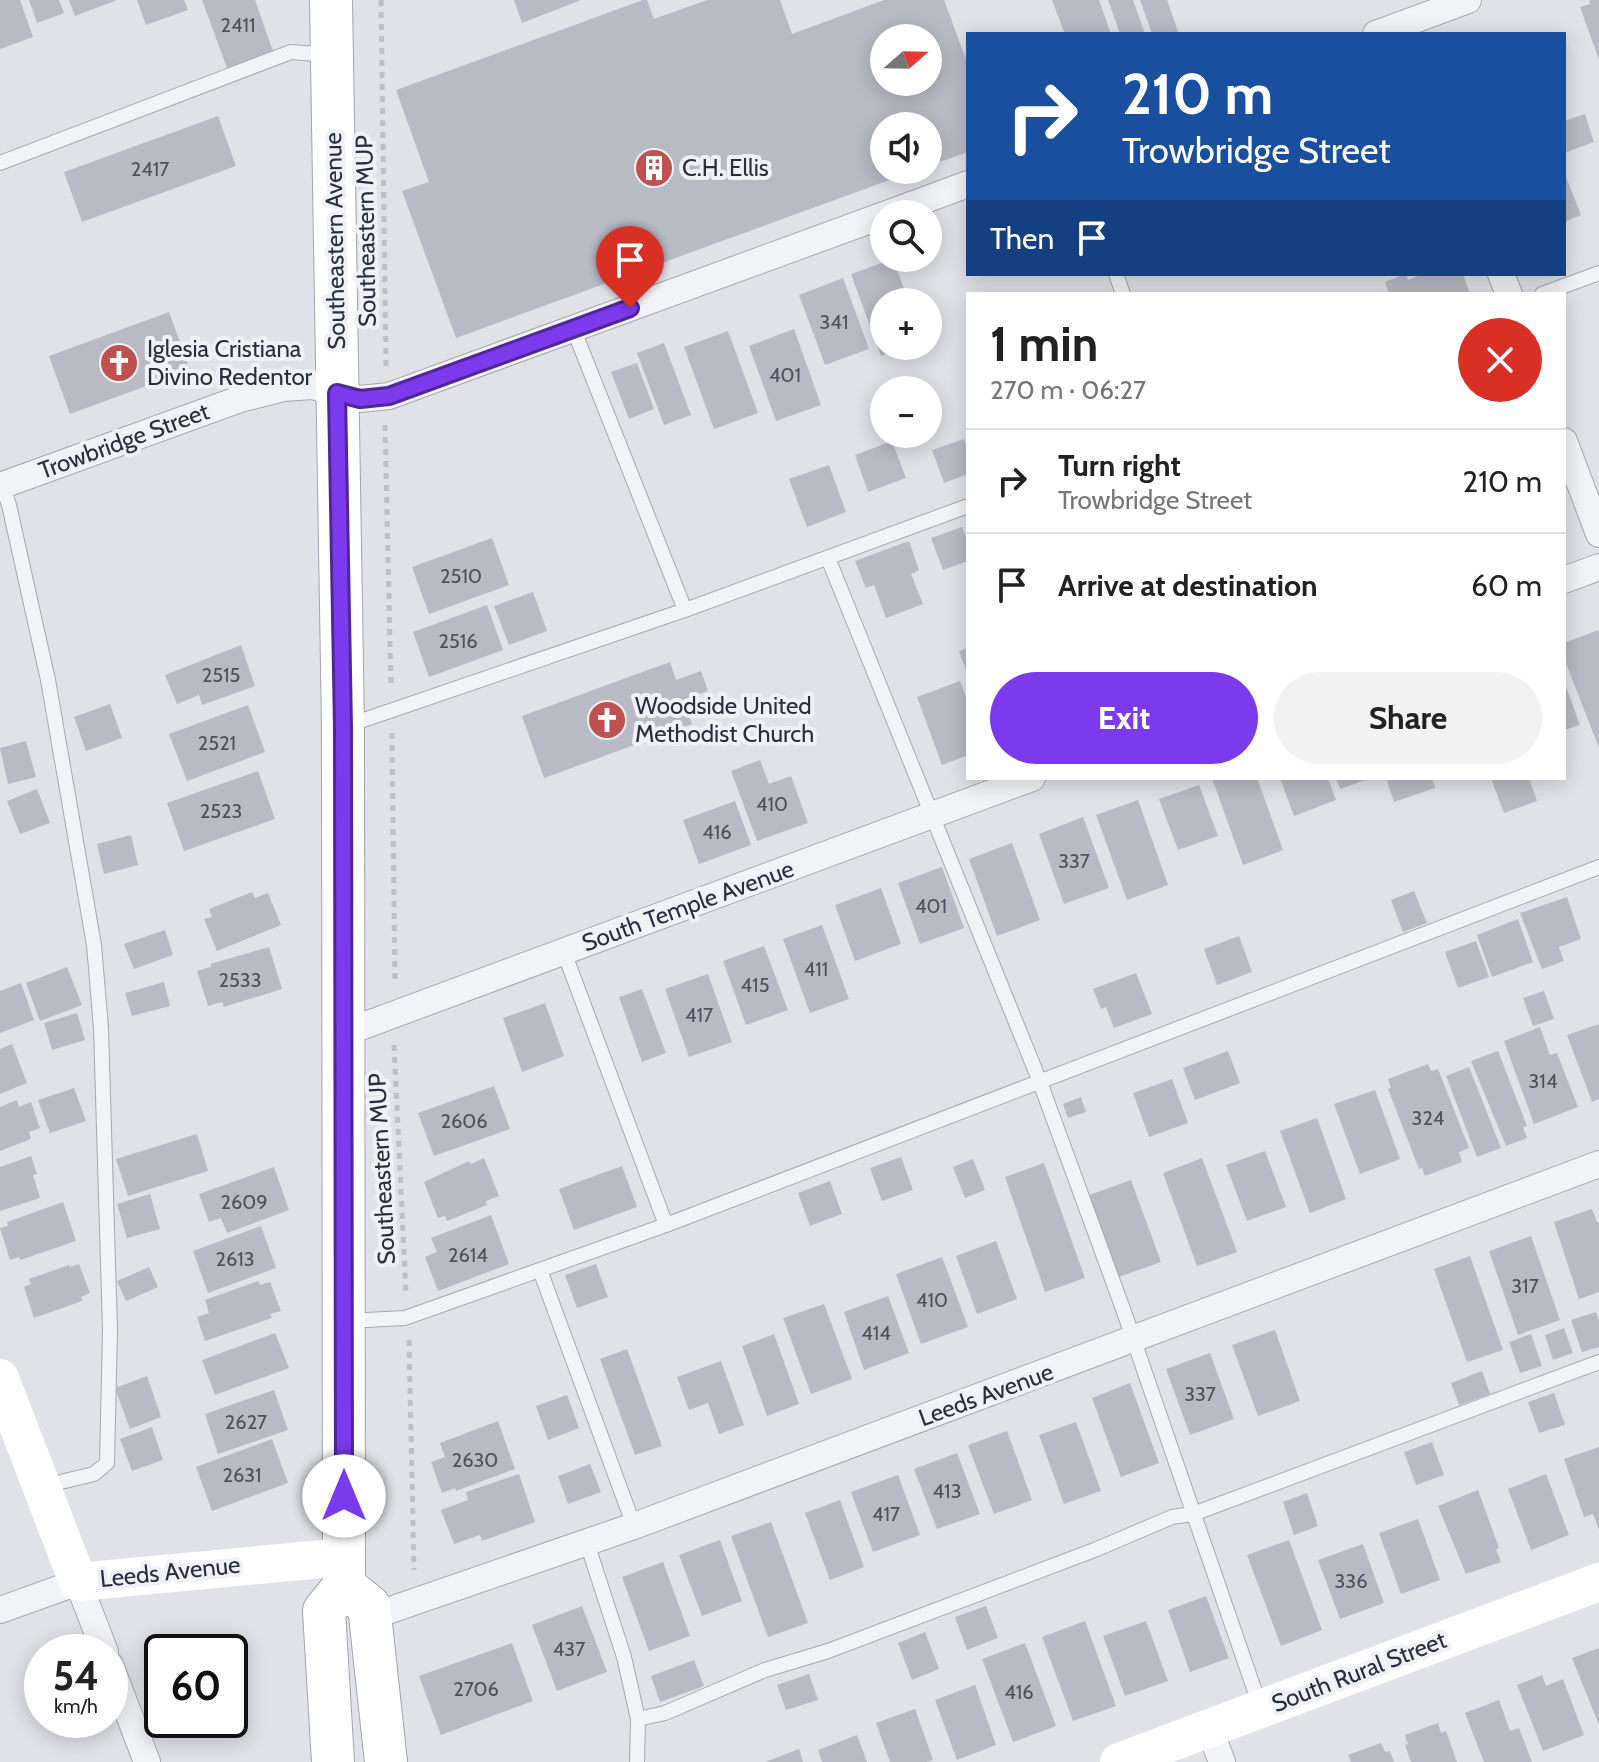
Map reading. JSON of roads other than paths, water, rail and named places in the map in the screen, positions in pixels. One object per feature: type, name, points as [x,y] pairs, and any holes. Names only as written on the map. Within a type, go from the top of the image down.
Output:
[{"type":"main road","name":"Southeastern Avenue","points":[[331,0],[343,728],[345,1321],[353,1586],[386,1762]]},
{"type":"main road","points":[[0,1378],[78,1582]]},
{"type":"main road","name":"Leeds Avenue","points":[[78,1582],[301,1559],[353,1586]]},
{"type":"main road","name":"South Rural Street","points":[[1119,1762],[1216,1745],[1261,1709],[1599,1582]]},
{"type":"main road","points":[[333,1762],[324,1611],[353,1586]]},
{"type":"street","points":[[1408,29],[1468,0]]},
{"type":"street","name":"Trowbridge Street","points":[[924,200],[966,185]]},
{"type":"street","name":"Trowbridge Street","points":[[1,486],[240,399],[295,386],[312,386],[360,399],[389,396],[870,219]]},
{"type":"street","points":[[1566,446],[1599,534]]},
{"type":"street","points":[[1566,579],[1599,567]]},
{"type":"street","name":"South Temple Avenue","points":[[344,1033],[1027,780]]},
{"type":"street","name":"Leeds Avenue","points":[[353,1586],[587,1543],[1599,1164]]},
{"type":"street","points":[[78,1582],[98,1634]]},
{"type":"street","name":"Leeds Avenue","points":[[0,1610],[78,1582]]},
{"type":"street","points":[[128,1712],[147,1762]]},
{"type":"lane","points":[[0,163],[291,52],[332,55]]},
{"type":"lane","points":[[1547,292],[1599,273]]},
{"type":"lane","points":[[573,328],[685,610]]},
{"type":"lane","points":[[1,486],[9,505],[48,680],[94,945],[102,1041],[110,1330],[107,1463],[94,1474],[42,1487]]},
{"type":"lane","points":[[343,728],[685,610],[966,507]]},
{"type":"lane","points":[[828,558],[1040,1082],[1261,1709]]},
{"type":"lane","points":[[345,1321],[405,1318],[666,1225],[1599,867]]},
{"type":"lane","points":[[564,952],[666,1225]]},
{"type":"lane","points":[[540,1270],[634,1526]]},
{"type":"lane","points":[[638,1719],[665,1713],[765,1670],[828,1651],[1097,1549],[1172,1517],[1193,1514],[1599,1362]]},
{"type":"lane","points":[[587,1543],[624,1657],[638,1719],[637,1762]]},
{"type":"place","name":"C.H. Ellis","points":[[654,168]]},
{"type":"place","name":"Iglesia Cristiana Divino Redentor","points":[[119,363]]},
{"type":"place","name":"Woodside United Methodist Church","points":[[607,720]]}]
